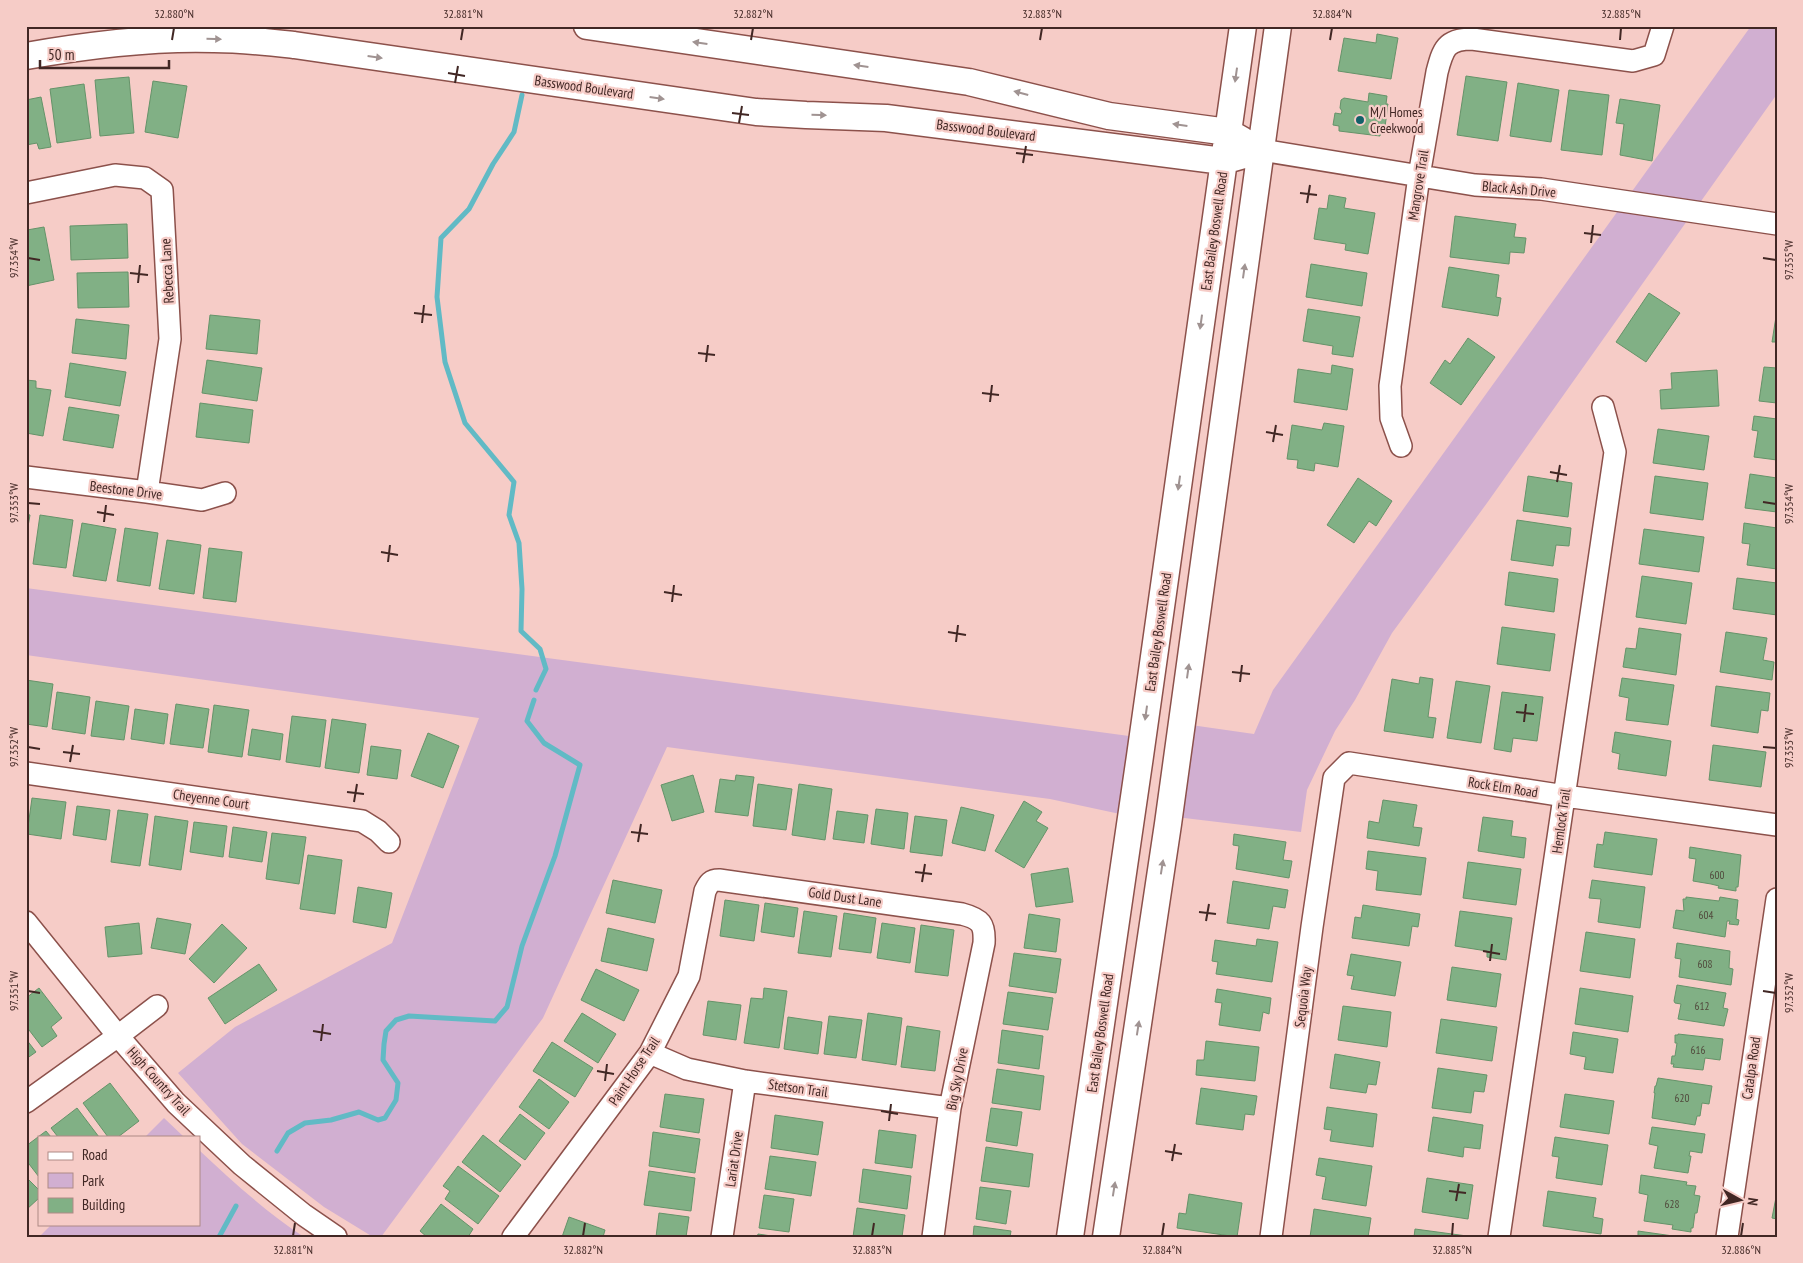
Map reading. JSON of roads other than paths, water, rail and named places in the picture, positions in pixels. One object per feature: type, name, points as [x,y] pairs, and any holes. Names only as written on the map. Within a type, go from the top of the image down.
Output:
[{"type":"main road","points":[[587,26],[961,80],[1110,116],[1228,132],[1261,150]]},
{"type":"main road","name":"East Bailey Boswell Road","points":[[1070,1237],[1243,26]]},
{"type":"main road","points":[[1106,1237],[1168,824],[1278,26]]},
{"type":"main road","name":"Basswood Boulevard","points":[[26,56],[133,41],[214,38],[249,40],[731,109],[782,114],[886,118],[1224,161],[1261,150]]},
{"type":"street","name":"Mangrove Trail","points":[[1402,446],[1391,418],[1390,386],[1419,176],[1440,57],[1448,44],[1459,39],[1472,39],[1633,61],[1654,55],[1663,26]]},
{"type":"street","name":"Black Ash Drive","points":[[1261,150],[1475,185],[1541,189],[1777,224]]},
{"type":"street","name":"Rebecca Lane","points":[[26,193],[115,175],[146,178],[162,190],[170,339],[147,492]]},
{"type":"street","name":"Hemlock Trail","points":[[1499,1237],[1615,452],[1603,406]]},
{"type":"street","name":"Beestone Drive","points":[[26,477],[202,500],[225,493]]},
{"type":"street","name":"Rock Elm Road","points":[[1349,763],[1565,796],[1777,825]]},
{"type":"street","name":"Sequoia Way","points":[[1271,1237],[1312,927],[1334,778],[1349,763]]},
{"type":"street","name":"Cheyenne Court","points":[[26,773],[362,821],[378,831],[389,842]]},
{"type":"street","name":"Gold Dust Lane","points":[[708,883],[713,880],[719,880],[962,914],[971,916],[981,922]]},
{"type":"street","name":"Paint Horse Trail","points":[[513,1237],[650,1053],[689,976],[708,883]]},
{"type":"street","name":"Catalpa Road","points":[[1727,1237],[1777,898]]},
{"type":"street","name":"High Country Trail","points":[[26,922],[118,1036],[176,1103],[210,1136],[304,1215],[336,1237]]},
{"type":"street","name":"Big Sky Drive","points":[[933,1237],[950,1108],[984,943],[985,931],[981,922]]},
{"type":"street","points":[[26,1102],[118,1036],[156,1006]]},
{"type":"street","name":"Stetson Trail","points":[[650,1053],[687,1069],[745,1081],[950,1108]]},
{"type":"street","name":"Lariat Drive","points":[[722,1237],[745,1081]]},
{"type":"waterway","points":[[522,95],[514,132],[493,164],[469,209],[441,238],[437,297],[445,362],[465,423],[514,482],[509,515],[519,543],[522,589],[521,631],[540,649],[546,669],[536,690]]},
{"type":"waterway","points":[[277,1151],[288,1133],[305,1123],[331,1120],[359,1112],[378,1120],[385,1118],[396,1100],[398,1083],[383,1060],[384,1044],[386,1031],[396,1020],[409,1016],[495,1021],[507,1007],[522,946],[555,856],[580,765],[544,743],[527,721],[534,700]]},
{"type":"waterway","points":[[219,1237],[236,1206]]},
{"type":"place","name":"M/I Homes Creekwood","points":[[1360,120]]}]
